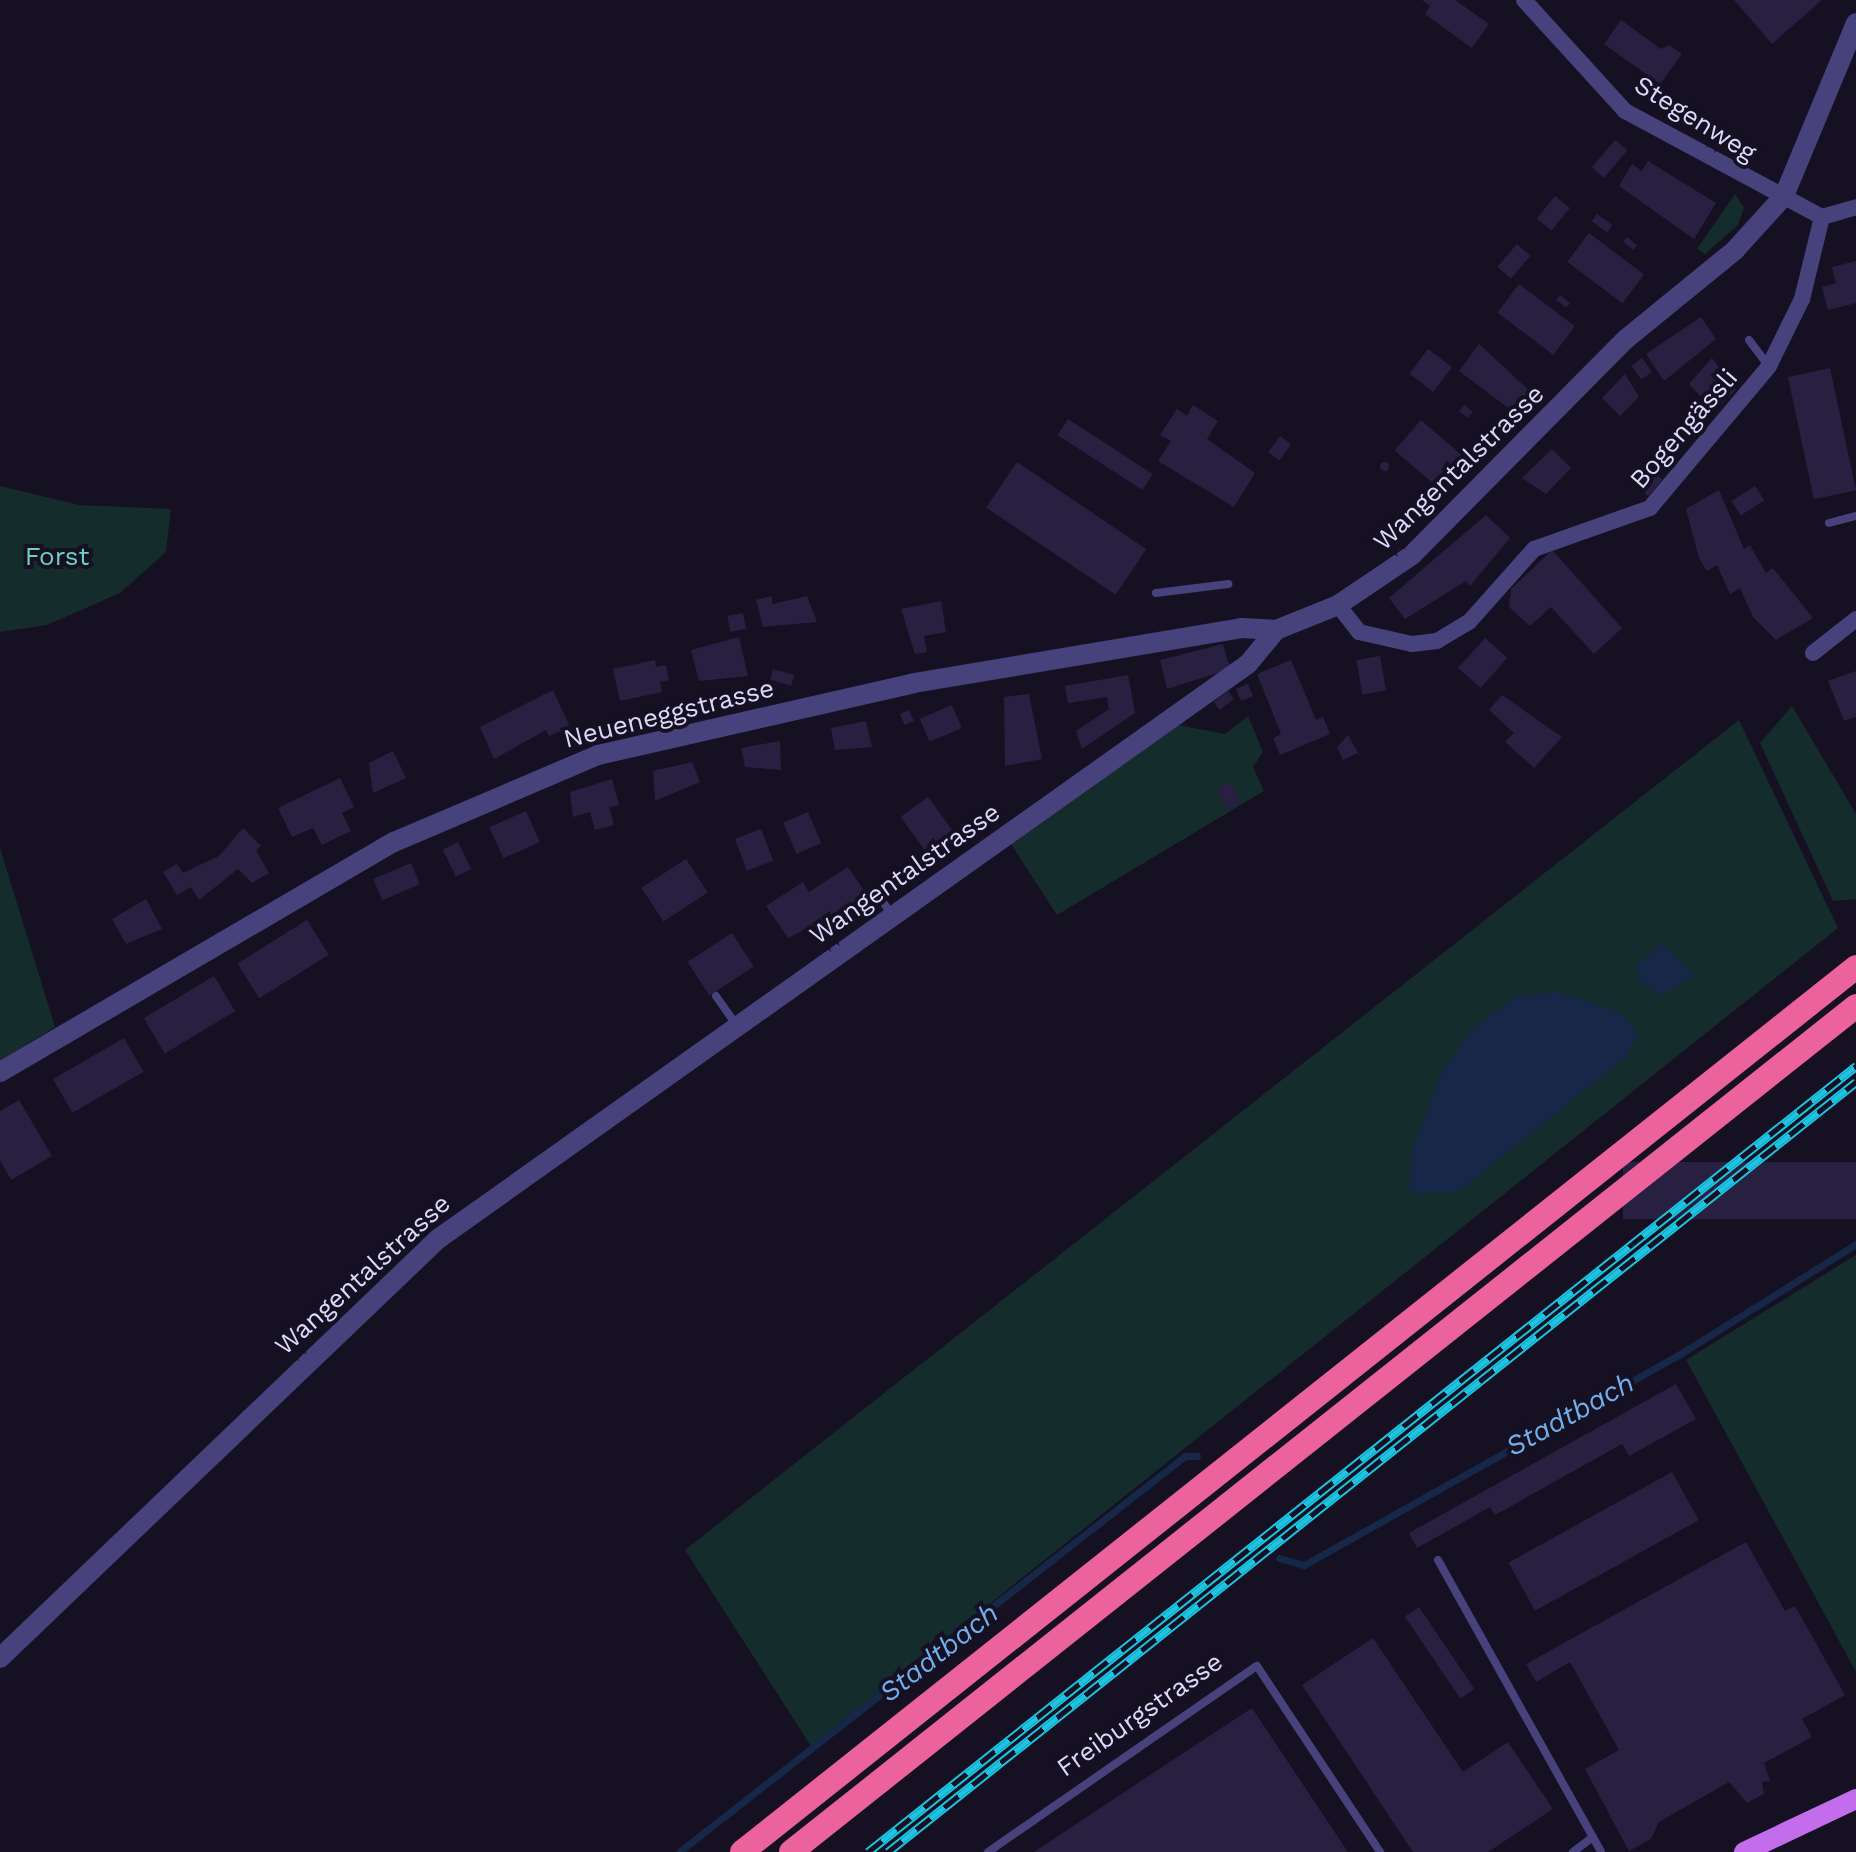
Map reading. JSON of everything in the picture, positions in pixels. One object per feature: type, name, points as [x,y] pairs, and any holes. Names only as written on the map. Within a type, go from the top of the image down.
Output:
[{"type":"highway","points":[[742,1852],[1856,967]]},
{"type":"highway","points":[[791,1852],[1856,1006]]},
{"type":"main road","points":[[1744,1852],[1856,1799]]},
{"type":"street","name":"Stegenweg","points":[[1524,0],[1625,111],[1784,196]]},
{"type":"street","name":"Wangentalstrasse","points":[[0,1658],[396,1274],[736,1026],[1248,664],[1276,630],[1338,605],[1412,555],[1626,339],[1735,250],[1784,196],[1856,23]]},
{"type":"street","points":[[1784,196],[1822,217],[1856,207]]},
{"type":"street","name":"Bogengässli","points":[[1338,605],[1372,636],[1425,644],[1453,635],[1534,549],[1650,508],[1769,366],[1802,299],[1822,217]]},
{"type":"street","points":[[1813,653],[1856,619]]},
{"type":"street","name":"Neueneggstrasse","points":[[0,1072],[370,855],[598,755],[914,683],[1241,628],[1276,630]]},
{"type":"lane","points":[[1749,340],[1769,366]]},
{"type":"lane","points":[[1829,523],[1856,516]]},
{"type":"lane","points":[[1156,593],[1228,584]]},
{"type":"lane","points":[[875,890],[892,915]]},
{"type":"lane","points":[[716,996],[736,1026]]},
{"type":"lane","points":[[1438,1560],[1601,1852]]},
{"type":"lane","name":"Freiburgstrasse","points":[[988,1852],[1257,1666],[1380,1852]]},
{"type":"lane","points":[[1573,1852],[1593,1837]]},
{"type":"green space","points":[[1735,194],[1744,208],[1738,225],[1705,254],[1697,249]]},
{"type":"green space","name":"Forst","points":[[0,486],[79,505],[171,509],[166,552],[120,593],[47,625],[0,632]]},
{"type":"green space","points":[[1792,706],[1856,814],[1856,899],[1833,901],[1760,743]]},
{"type":"green space","points":[[1248,716],[1263,752],[1253,767],[1264,791],[1057,915],[1011,844],[1178,725],[1225,734]]},
{"type":"green space","points":[[1739,720],[1838,928],[811,1746],[685,1550]],"holes":[[[1517,996],[1627,1056],[1585,1087]]]},
{"type":"green space","points":[[0,848],[55,1027],[0,1061]]},
{"type":"green space","points":[[1856,1255],[1856,1672],[1686,1360]]},
{"type":"water","points":[[1661,944],[1695,975],[1663,995],[1643,985],[1636,966]]},
{"type":"water","points":[[1557,992],[1622,1013],[1637,1035],[1627,1056],[1458,1192],[1409,1193],[1413,1148],[1443,1070],[1474,1027],[1517,996]]},
{"type":"building","points":[[1422,0],[1455,0],[1489,24],[1472,48],[1425,14],[1430,6]]},
{"type":"building","points":[[1734,0],[1822,0],[1772,44]]},
{"type":"building","points":[[1621,20],[1661,49],[1669,45],[1682,54],[1660,84],[1604,44]]},
{"type":"building","points":[[1615,140],[1627,150],[1604,178],[1592,168]]},
{"type":"building","points":[[1648,161],[1716,203],[1694,239],[1619,186],[1632,164],[1642,171]]},
{"type":"building","points":[[1555,196],[1570,208],[1552,230],[1537,219]]},
{"type":"building","points":[[1597,214],[1612,225],[1607,232],[1592,221]]},
{"type":"building","points":[[1589,233],[1644,275],[1622,303],[1567,262]]},
{"type":"building","points":[[1627,237],[1637,245],[1633,250],[1623,242]]},
{"type":"building","points":[[1517,244],[1531,256],[1511,278],[1497,267]]},
{"type":"building","points":[[1856,261],[1856,303],[1828,310],[1822,287],[1836,283],[1832,267]]},
{"type":"building","points":[[1519,284],[1575,326],[1553,355],[1497,313]]},
{"type":"building","points":[[1560,295],[1570,303],[1566,308],[1556,300]]},
{"type":"building","points":[[1701,317],[1716,339],[1664,381],[1646,354]]},
{"type":"building","points":[[1479,344],[1531,392],[1515,413],[1459,371]]},
{"type":"building","points":[[1428,349],[1452,367],[1433,392],[1409,374]]},
{"type":"building","points":[[1642,358],[1652,372],[1641,379],[1631,366]]},
{"type":"building","points":[[1712,358],[1736,390],[1714,411],[1689,384]]},
{"type":"building","points":[[1830,368],[1856,490],[1814,499],[1788,377]]},
{"type":"building","points":[[1625,374],[1639,397],[1620,416],[1602,398]]},
{"type":"building","points":[[1193,405],[1218,421],[1207,439],[1255,473],[1234,507],[1158,461],[1171,441],[1160,435],[1177,409],[1187,416]]},
{"type":"building","points":[[1464,405],[1473,412],[1468,418],[1459,411]]},
{"type":"building","points":[[1068,419],[1153,474],[1142,490],[1058,435]]},
{"type":"building","points":[[1421,420],[1463,456],[1436,486],[1395,450]]},
{"type":"building","points":[[1280,436],[1291,444],[1280,460],[1268,452]]},
{"type":"building","points":[[1552,449],[1571,468],[1546,494],[1522,478]]},
{"type":"building","points":[[1384,461],[1389,466],[1384,471],[1379,466]]},
{"type":"building","points":[[1017,462],[1146,549],[1116,595],[986,508]]},
{"type":"building","points":[[1649,468],[1663,480],[1648,496],[1635,485]]},
{"type":"building","points":[[1755,486],[1764,500],[1741,516],[1732,501]]},
{"type":"building","points":[[1719,490],[1744,549],[1750,545],[1766,573],[1773,568],[1813,618],[1776,640],[1753,617],[1740,588],[1730,594],[1717,565],[1707,571],[1699,558],[1686,509]]},
{"type":"building","points":[[1486,515],[1510,538],[1470,586],[1466,581],[1405,619],[1389,598]]},
{"type":"building","points":[[1552,550],[1622,628],[1594,654],[1551,607],[1530,626],[1509,607],[1511,589]]},
{"type":"building","points":[[771,596],[773,604],[807,596],[817,622],[763,627],[756,600]]},
{"type":"building","points":[[941,601],[946,632],[924,636],[927,652],[915,654],[901,609]]},
{"type":"building","points":[[743,613],[746,629],[730,632],[727,616]]},
{"type":"building","points":[[739,637],[748,676],[699,681],[691,650]]},
{"type":"building","points":[[1485,638],[1507,658],[1481,688],[1458,668]]},
{"type":"building","points":[[1223,644],[1230,669],[1167,689],[1160,660]]},
{"type":"building","points":[[1380,656],[1386,690],[1362,695],[1356,660]]},
{"type":"building","points":[[655,660],[656,667],[666,665],[669,680],[660,682],[662,692],[620,701],[613,669]]},
{"type":"building","points":[[1291,660],[1316,720],[1323,717],[1330,734],[1280,755],[1273,738],[1281,734],[1257,674]]},
{"type":"building","points":[[773,669],[794,675],[791,686],[770,680]]},
{"type":"building","points":[[1856,671],[1856,717],[1844,721],[1828,681]]},
{"type":"building","points":[[1128,675],[1135,713],[1082,749],[1076,731],[1109,709],[1107,697],[1068,703],[1065,686]]},
{"type":"building","points":[[1248,684],[1253,696],[1241,701],[1236,689]]},
{"type":"building","points":[[553,690],[570,727],[549,736],[546,730],[494,759],[480,727]]},
{"type":"building","points":[[1228,691],[1234,699],[1220,710],[1214,702]]},
{"type":"building","points":[[1029,694],[1042,759],[1005,766],[1004,697]]},
{"type":"building","points":[[1502,695],[1562,737],[1534,768],[1505,742],[1514,733],[1489,710]]},
{"type":"building","points":[[952,705],[962,728],[930,742],[920,719]]},
{"type":"building","points":[[909,710],[914,721],[905,725],[900,714]]},
{"type":"building","points":[[866,721],[872,747],[835,750],[831,728]]},
{"type":"building","points":[[1348,735],[1358,753],[1343,760],[1337,747]]},
{"type":"building","points":[[780,741],[781,770],[745,767],[741,748]]},
{"type":"building","points":[[393,751],[406,778],[373,793],[369,763]]},
{"type":"building","points":[[692,762],[700,782],[655,801],[653,771]]},
{"type":"building","points":[[340,778],[354,807],[342,813],[351,831],[322,845],[313,828],[292,837],[278,808]]},
{"type":"building","points":[[612,779],[619,805],[609,807],[614,825],[595,830],[590,812],[573,817],[570,792]]},
{"type":"building","points":[[1229,782],[1241,802],[1228,809],[1216,790]]},
{"type":"building","points":[[928,797],[954,833],[926,853],[900,817]]},
{"type":"building","points":[[526,811],[540,842],[503,858],[489,827]]},
{"type":"building","points":[[808,812],[821,843],[796,854],[783,823]]},
{"type":"building","points":[[243,828],[261,846],[256,850],[269,873],[252,883],[238,869],[199,900],[191,887],[177,895],[163,872],[177,864],[183,873],[219,856]]},
{"type":"building","points":[[761,829],[773,861],[747,871],[735,839]]},
{"type":"building","points":[[458,842],[471,869],[456,876],[443,849]]},
{"type":"building","points":[[686,859],[708,893],[663,921],[642,888]]},
{"type":"building","points":[[411,863],[420,884],[382,900],[373,879]]},
{"type":"building","points":[[848,867],[869,898],[788,938],[766,906],[803,882],[809,892]]},
{"type":"building","points":[[146,899],[162,929],[126,944],[112,919]]},
{"type":"building","points":[[307,920],[329,955],[259,998],[237,963]]},
{"type":"building","points":[[732,933],[754,967],[709,995],[688,962]]},
{"type":"building","points":[[214,976],[235,1011],[165,1053],[144,1018]]},
{"type":"building","points":[[124,1038],[144,1072],[72,1113],[53,1079]]},
{"type":"building","points":[[19,1100],[52,1156],[11,1180],[0,1160],[0,1111]]},
{"type":"building","points":[[1623,1162],[1856,1162],[1856,1219],[1623,1219]]},
{"type":"building","points":[[1676,1384],[1696,1419],[1629,1456],[1622,1444],[1495,1515],[1490,1507],[1417,1548],[1409,1533]]},
{"type":"building","points":[[1672,1472],[1699,1520],[1535,1611],[1508,1563]]},
{"type":"building","points":[[1746,1542],[1785,1611],[1795,1606],[1845,1695],[1802,1719],[1812,1737],[1764,1763],[1770,1781],[1762,1782],[1764,1794],[1747,1803],[1729,1782],[1659,1822],[1651,1839],[1629,1851],[1585,1769],[1619,1750],[1570,1662],[1536,1682],[1526,1664]]},
{"type":"building","points":[[1419,1607],[1474,1689],[1460,1699],[1405,1617]]},
{"type":"building","points":[[1373,1638],[1463,1772],[1508,1742],[1553,1809],[1488,1852],[1413,1852],[1302,1685]]},
{"type":"building","points":[[1252,1708],[1348,1852],[1034,1852],[1141,1781]]},
{"type":"waterway","name":"Stadtbach","points":[[1279,1558],[1304,1565],[1680,1354],[1856,1244]]},
{"type":"waterway","name":"Stadtbach","points":[[679,1852],[1185,1456],[1197,1456]]},
{"type":"railway","points":[[868,1852],[1856,1066]]},
{"type":"railway","points":[[888,1852],[1856,1082]]}]
